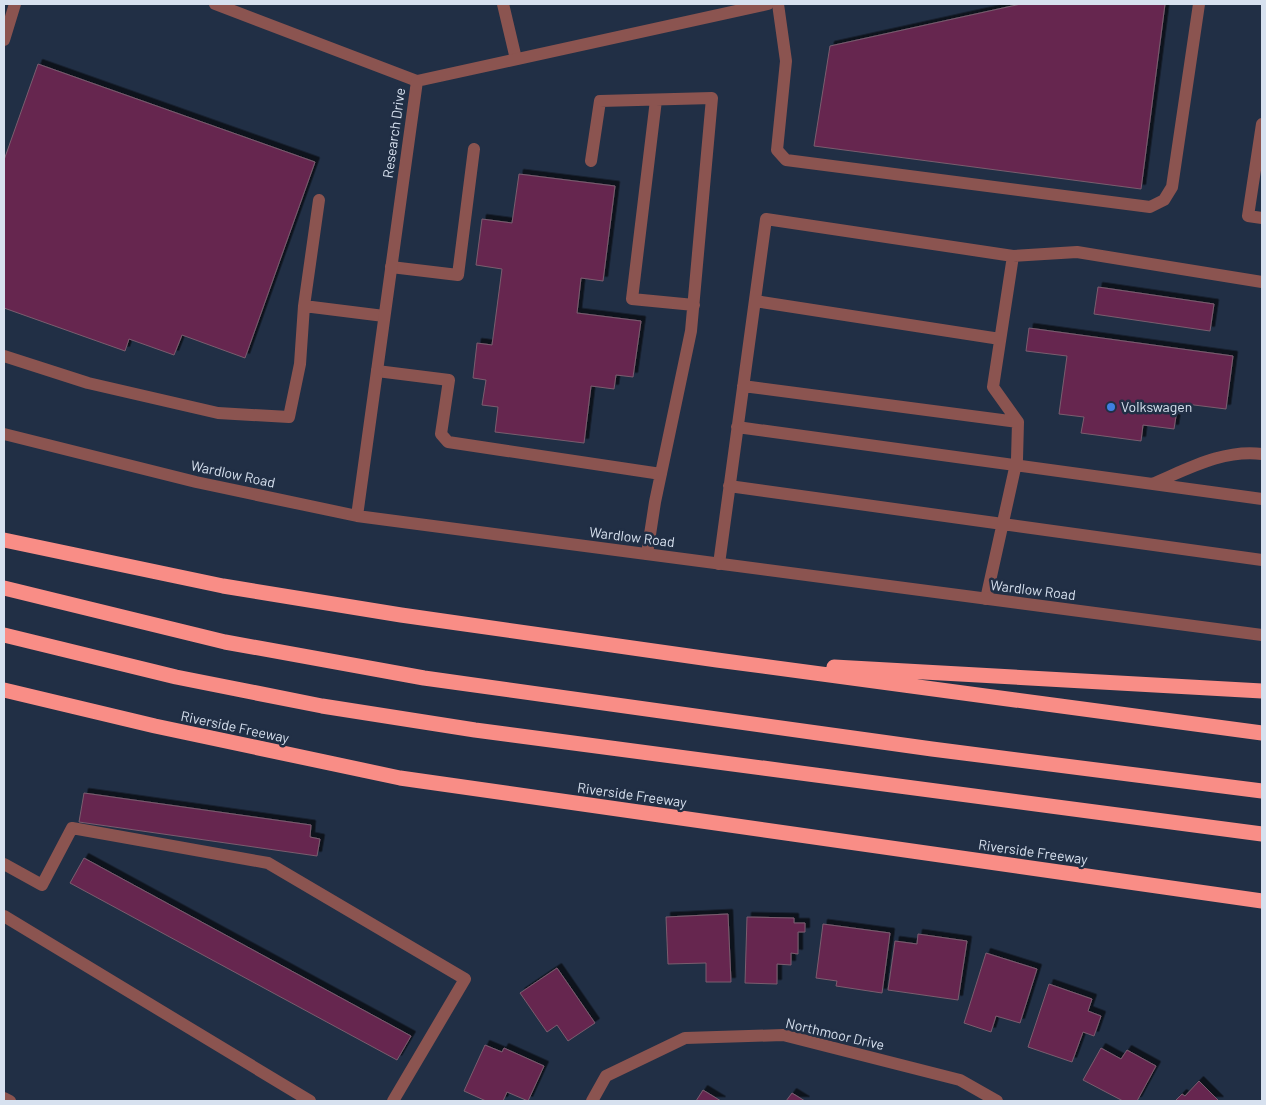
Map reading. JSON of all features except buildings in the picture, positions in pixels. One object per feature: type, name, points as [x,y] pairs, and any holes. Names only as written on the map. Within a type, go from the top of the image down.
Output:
[{"type":"highway","points":[[4,540],[223,586],[401,615],[717,660],[1262,733]]},
{"type":"highway","points":[[4,588],[225,642],[424,678],[932,749],[1262,791]]},
{"type":"highway","points":[[4,635],[176,677],[322,706],[475,730],[1262,834]]},
{"type":"highway","points":[[717,660],[1262,691]]},
{"type":"highway","name":"Riverside Freeway","points":[[4,690],[154,726],[400,778],[1262,901]]},
{"type":"street","points":[[4,40],[14,4]]},
{"type":"street","points":[[215,4],[417,81]]},
{"type":"street","points":[[503,4],[516,60]]},
{"type":"street","name":"Research Drive","points":[[357,516],[417,81],[768,4]]},
{"type":"street","points":[[778,4],[786,61],[777,150],[786,160],[1150,207],[1164,200],[1172,187],[1199,4]]},
{"type":"street","points":[[591,161],[600,101],[712,98],[691,331],[646,554]]},
{"type":"street","points":[[656,100],[632,299],[694,305]]},
{"type":"street","points":[[1262,124],[1248,216],[1262,218]]},
{"type":"street","points":[[391,267],[458,275],[474,149]]},
{"type":"street","points":[[4,356],[88,383],[218,413],[289,417],[300,364],[304,306],[319,200]]},
{"type":"street","points":[[718,564],[766,219],[1012,256],[1078,252],[1262,282]]},
{"type":"street","points":[[986,599],[1016,465],[1018,422],[993,387],[1012,256]]},
{"type":"street","points":[[755,301],[1000,339]]},
{"type":"street","points":[[304,306],[384,316]]},
{"type":"street","points":[[377,370],[449,380],[441,434],[448,442],[661,474]]},
{"type":"street","points":[[743,386],[1018,422]]},
{"type":"street","points":[[737,427],[1262,499]]},
{"type":"street","name":"Wardlow Road","points":[[4,434],[196,482],[357,516],[1262,635]]},
{"type":"street","points":[[1152,484],[1216,457],[1232,453],[1262,454]]},
{"type":"street","points":[[729,486],[1262,560]]},
{"type":"street","points":[[4,864],[42,885],[72,828],[268,863],[466,979],[393,1101]]},
{"type":"street","points":[[4,916],[310,1101]]},
{"type":"street","name":"Northmoor Drive","points":[[592,1101],[606,1076],[685,1038],[783,1034],[960,1080],[997,1101]]},
{"type":"street","points":[[4,1098],[10,1101]]},
{"type":"place","name":"Volkswagen","points":[[1111,407]]}]
